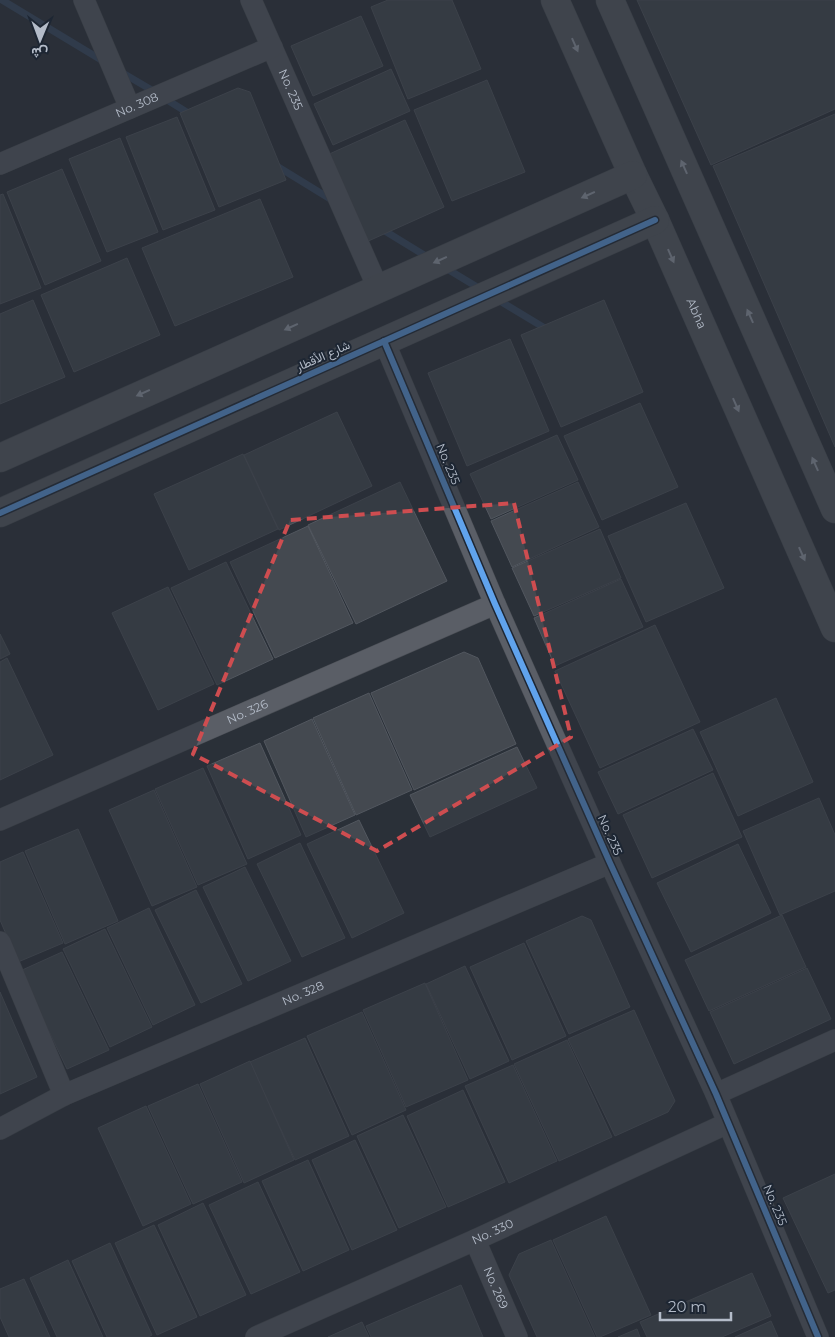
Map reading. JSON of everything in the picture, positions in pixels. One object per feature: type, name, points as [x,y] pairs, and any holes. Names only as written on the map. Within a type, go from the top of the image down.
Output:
[{"type":"street","points":[[84,0],[130,108]]},
{"type":"street","name":"No. 235","points":[[252,0],[378,288]]},
{"type":"street","name":"Abha","points":[[555,0],[655,220],[835,628]]},
{"type":"street","points":[[610,0],[835,509]]},
{"type":"street","name":"No. 308","points":[[0,164],[272,47]]},
{"type":"street","points":[[0,458],[633,175]]},
{"type":"street","name":"شارع الأقطار","points":[[0,513],[655,220]]},
{"type":"street","name":"No. 235","points":[[384,341],[494,604],[716,1094],[818,1337]]},
{"type":"street","name":"No. 326","points":[[0,820],[494,604]]},
{"type":"street","name":"No. 328","points":[[0,1129],[64,1095],[610,863]]},
{"type":"street","points":[[0,942],[64,1095]]},
{"type":"street","points":[[716,1094],[835,1040]]},
{"type":"street","name":"No. 330","points":[[256,1337],[287,1331],[475,1240],[728,1123]]},
{"type":"street","name":"No. 269","points":[[475,1240],[517,1337]]},
{"type":"highlighted area","points":[[514,503],[571,737],[377,851],[193,754],[290,520]]},
{"type":"building","points":[[388,0],[452,0],[481,69],[408,99],[371,7]]},
{"type":"building","points":[[637,0],[835,0],[835,109],[711,165]]},
{"type":"building","points":[[361,16],[383,66],[313,96],[291,46]]},
{"type":"building","points":[[391,69],[410,111],[333,145],[314,104]]},
{"type":"building","points":[[487,80],[525,172],[452,201],[414,110]]},
{"type":"building","points":[[238,88],[250,92],[286,180],[219,207],[180,113]]},
{"type":"building","points":[[835,114],[835,447],[713,166]]},
{"type":"building","points":[[177,117],[215,210],[163,230],[126,137]]},
{"type":"building","points":[[405,120],[444,207],[355,247],[316,160]]},
{"type":"building","points":[[120,138],[158,232],[107,252],[69,159]]},
{"type":"building","points":[[62,169],[101,261],[45,285],[7,192]]},
{"type":"building","points":[[3,194],[41,288],[0,304],[0,195]]},
{"type":"building","points":[[260,199],[293,277],[175,326],[142,248]]},
{"type":"building","points":[[127,258],[160,335],[74,372],[41,295]]},
{"type":"building","points":[[33,300],[65,377],[0,404],[0,314]]},
{"type":"building","points":[[604,300],[643,392],[561,427],[521,335]]},
{"type":"building","points":[[510,339],[549,431],[467,466],[428,373]]},
{"type":"building","points":[[640,403],[678,487],[602,520],[564,436]]},
{"type":"building","points":[[337,412],[372,486],[279,530],[244,455]]},
{"type":"building","points":[[557,435],[578,480],[491,519],[470,474]]},
{"type":"building","points":[[243,454],[278,529],[189,570],[154,494]]},
{"type":"building","points":[[400,482],[447,581],[356,624],[308,525]]},
{"type":"building","points":[[578,482],[599,527],[512,567],[491,521]]},
{"type":"building","points":[[686,503],[724,588],[646,622],[608,536]]},
{"type":"building","points":[[308,526],[353,623],[275,658],[230,562]]},
{"type":"building","points":[[600,529],[621,578],[534,616],[512,568]]},
{"type":"building","points":[[226,562],[273,659],[217,685],[171,588]]},
{"type":"building","points":[[621,579],[643,627],[555,666],[534,618]]},
{"type":"building","points":[[168,587],[214,684],[158,710],[112,613]]},
{"type":"building","points":[[655,625],[700,722],[600,768],[555,671]]},
{"type":"building","points":[[0,634],[10,654],[0,659]]},
{"type":"building","points":[[464,652],[478,658],[516,744],[414,790],[371,693]]},
{"type":"building","points":[[7,658],[53,755],[0,780],[0,662]]},
{"type":"building","points":[[369,693],[412,790],[356,815],[313,718]]},
{"type":"building","points":[[776,698],[813,782],[738,816],[700,732]]},
{"type":"building","points":[[312,719],[355,815],[306,837],[264,741]]},
{"type":"building","points":[[693,729],[713,770],[618,814],[598,772]]},
{"type":"building","points":[[260,743],[301,835],[248,859],[207,766]]},
{"type":"building","points":[[517,747],[537,788],[430,837],[410,795]]},
{"type":"building","points":[[203,768],[247,864],[198,885],[155,789]]},
{"type":"building","points":[[713,773],[742,837],[652,878],[623,815]]},
{"type":"building","points":[[154,790],[197,887],[152,906],[109,810]]},
{"type":"building","points":[[819,798],[835,835],[835,891],[780,915],[743,831]]},
{"type":"building","points":[[359,820],[404,913],[352,938],[307,844]]},
{"type":"building","points":[[78,829],[118,921],[65,944],[25,851]]},
{"type":"building","points":[[300,843],[345,938],[302,957],[257,864]]},
{"type":"building","points":[[738,844],[771,913],[691,952],[657,883]]},
{"type":"building","points":[[23,852],[63,943],[18,962],[0,920],[0,862]]},
{"type":"building","points":[[245,867],[291,961],[248,981],[203,887]]},
{"type":"building","points":[[196,890],[242,984],[201,1003],[155,910]]},
{"type":"building","points":[[149,908],[195,1005],[153,1025],[107,928]]},
{"type":"building","points":[[782,915],[806,967],[709,1011],[685,960]]},
{"type":"building","points":[[582,916],[591,920],[630,1007],[569,1034],[526,941]]},
{"type":"building","points":[[105,929],[152,1027],[110,1047],[63,949]]},
{"type":"building","points":[[524,943],[566,1036],[512,1060],[470,967]]},
{"type":"building","points":[[62,952],[109,1050],[67,1069],[20,971]]},
{"type":"building","points":[[465,966],[509,1061],[470,1079],[426,984]]},
{"type":"building","points":[[807,968],[831,1019],[734,1064],[710,1012]]},
{"type":"building","points":[[425,983],[468,1080],[406,1107],[363,1010]]},
{"type":"building","points":[[0,992],[37,1077],[0,1094]]},
{"type":"building","points":[[634,1010],[675,1101],[668,1112],[615,1136],[568,1039]]},
{"type":"building","points":[[362,1012],[406,1110],[352,1135],[307,1036]]},
{"type":"building","points":[[305,1038],[349,1136],[295,1160],[250,1062]]},
{"type":"building","points":[[567,1040],[612,1137],[559,1161],[514,1064]]},
{"type":"building","points":[[250,1061],[294,1160],[244,1183],[200,1084]]},
{"type":"building","points":[[513,1065],[557,1161],[509,1183],[465,1086]]},
{"type":"building","points":[[198,1084],[242,1182],[193,1204],[148,1106]]},
{"type":"building","points":[[463,1090],[505,1182],[448,1207],[407,1116]]},
{"type":"building","points":[[146,1106],[191,1204],[143,1226],[98,1128]]},
{"type":"building","points":[[403,1115],[446,1207],[399,1228],[357,1136]]},
{"type":"building","points":[[355,1140],[397,1230],[352,1250],[312,1160]]},
{"type":"building","points":[[308,1160],[349,1250],[303,1271],[262,1181]]},
{"type":"building","points":[[835,1174],[835,1290],[828,1293],[783,1198]]},
{"type":"building","points":[[258,1182],[300,1272],[251,1294],[209,1205]]},
{"type":"building","points":[[203,1203],[246,1295],[200,1316],[158,1225]]},
{"type":"building","points":[[606,1216],[651,1315],[597,1337],[553,1240]]},
{"type":"building","points":[[154,1225],[197,1317],[157,1335],[115,1243]]},
{"type":"building","points":[[551,1240],[595,1337],[537,1337],[509,1275],[519,1254]]},
{"type":"building","points":[[110,1243],[152,1335],[148,1337],[107,1337],[72,1261]]},
{"type":"building","points":[[68,1260],[103,1337],[57,1337],[30,1278]]},
{"type":"building","points":[[752,1273],[771,1316],[722,1337],[647,1337],[640,1322]]},
{"type":"building","points":[[24,1279],[50,1337],[9,1337],[0,1317],[0,1289]]},
{"type":"building","points":[[461,1285],[483,1337],[371,1337],[366,1326]]},
{"type":"building","points":[[771,1321],[778,1337],[735,1337]]},
{"type":"building","points":[[362,1322],[369,1337],[328,1337]]},
{"type":"building","points":[[637,1329],[640,1337],[618,1337]]},
{"type":"waterway","points":[[2,0],[103,61]]},
{"type":"waterway","points":[[121,72],[155,92]]},
{"type":"waterway","points":[[164,98],[193,116]]},
{"type":"waterway","points":[[275,165],[332,200]]},
{"type":"waterway","points":[[380,228],[429,258]]},
{"type":"waterway","points":[[444,267],[482,290]]},
{"type":"waterway","points":[[495,298],[548,330]]},
{"type":"cycle path","points":[[0,513],[655,220]]},
{"type":"cycle path","points":[[384,341],[495,604],[610,863],[716,1094],[818,1337]]}]
